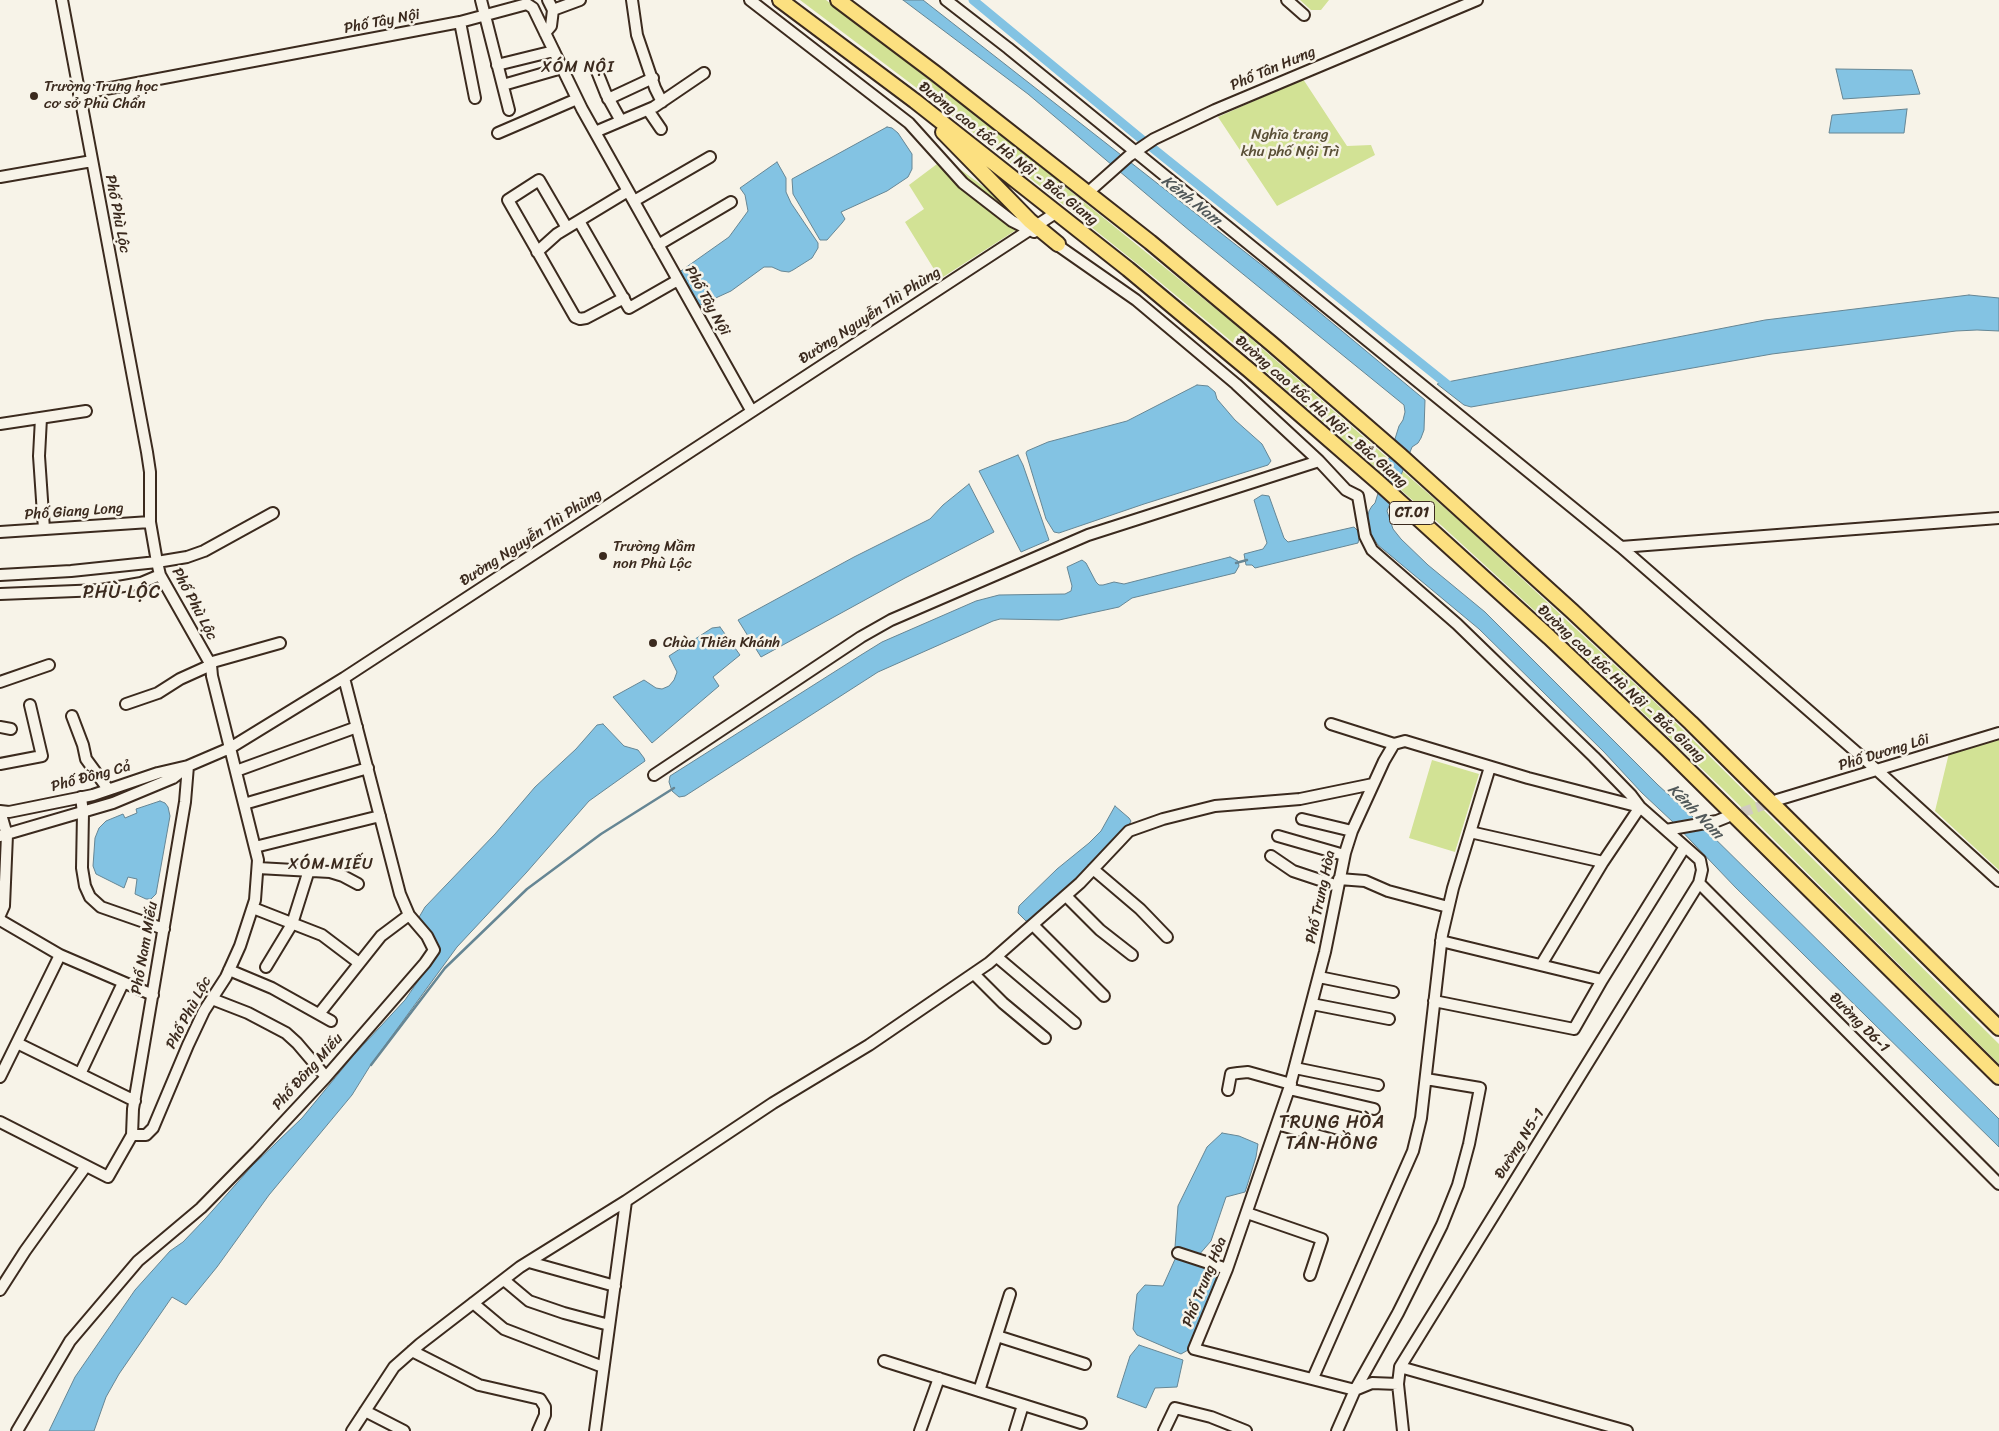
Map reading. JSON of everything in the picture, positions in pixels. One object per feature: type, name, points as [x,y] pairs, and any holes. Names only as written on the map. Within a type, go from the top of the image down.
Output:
[{"type":"highway","name":"Đường cao tốc Hà Nội - Bắc Giang","points":[[780,0],[915,101],[1128,269],[1249,370],[1378,482],[1549,637],[1668,749],[1999,1077]]},
{"type":"highway","name":"Đường cao tốc Hà Nội - Bắc Giang","points":[[838,0],[935,73],[1150,242],[1272,344],[1401,456],[1572,611],[1691,723],[1999,1028]]},
{"type":"highway","points":[[817,28],[947,136],[1033,228],[1058,244]]},
{"type":"street","name":"Phố Phù Lộc","points":[[62,0],[150,472],[150,522],[157,562],[160,575],[210,664],[258,860],[255,900],[240,946],[229,970],[188,1044],[153,1128],[146,1134],[132,1135]]},
{"type":"street","points":[[480,0],[509,110]]},
{"type":"street","points":[[545,33],[551,26],[551,5],[580,0]]},
{"type":"street","points":[[632,0],[637,35],[646,64],[662,102]]},
{"type":"street","points":[[750,0],[908,123],[963,183],[1012,221],[1033,228]]},
{"type":"street","points":[[946,0],[1621,547],[1878,771],[1999,881]]},
{"type":"street","points":[[1287,0],[1304,15]]},
{"type":"street","name":"Phố Tân Hưng","points":[[1093,188],[1135,152],[1154,139],[1215,110],[1477,0]]},
{"type":"street","name":"Phố Tây Nội","points":[[79,94],[460,22],[485,16],[529,1],[577,99],[751,410]]},
{"type":"street","points":[[460,22],[475,98]]},
{"type":"street","points":[[497,65],[554,51]]},
{"type":"street","points":[[502,85],[562,68]]},
{"type":"street","points":[[596,69],[608,99],[621,121]]},
{"type":"street","points":[[595,132],[648,110],[704,73]]},
{"type":"street","points":[[608,99],[653,78]]},
{"type":"street","points":[[498,133],[577,99]]},
{"type":"street","points":[[648,110],[661,129]]},
{"type":"street","points":[[634,201],[710,157]]},
{"type":"street","points":[[0,177],[92,161]]},
{"type":"street","points":[[567,228],[538,180],[510,197],[508,203],[575,317],[580,319],[586,318],[624,298]]},
{"type":"street","points":[[537,252],[558,234],[628,191]]},
{"type":"street","points":[[658,245],[731,202]]},
{"type":"street","name":"Đường Nguyễn Thì Phùng","points":[[4,836],[113,803],[173,778],[188,766],[230,748],[344,678],[751,410],[1054,214]]},
{"type":"street","points":[[579,221],[629,308],[678,280]]},
{"type":"street","points":[[1058,244],[1136,300],[1236,384],[1320,461],[1346,490],[1359,498],[1365,536],[1372,550],[1457,624],[1594,757],[1631,795],[1640,807],[1702,864],[1699,883]]},
{"type":"street","points":[[0,424],[86,411]]},
{"type":"street","points":[[41,418],[40,456],[44,530]]},
{"type":"street","points":[[654,775],[861,637],[891,620],[1088,535],[1320,461]]},
{"type":"street","points":[[0,575],[157,562],[187,557],[204,550],[273,513]]},
{"type":"street","points":[[1621,547],[1999,518]]},
{"type":"street","name":"Phố Giang Long","points":[[0,532],[150,522]]},
{"type":"street","points":[[0,594],[101,590],[141,583],[160,575]]},
{"type":"street","points":[[126,704],[158,693],[180,679],[210,664],[280,643]]},
{"type":"street","points":[[0,682],[49,665]]},
{"type":"street","name":"Phố Đông Miếu","points":[[17,1431],[70,1341],[138,1261],[201,1208],[326,1077],[432,954],[434,948],[431,941],[409,915],[396,879],[344,678]]},
{"type":"street","points":[[0,764],[42,756],[30,705]]},
{"type":"street","points":[[72,716],[84,745],[86,759],[108,789]]},
{"type":"street","points":[[1331,724],[1394,744],[1405,741],[1528,778],[1640,807]]},
{"type":"street","points":[[0,727],[11,729]]},
{"type":"street","points":[[236,771],[357,727]]},
{"type":"street","name":"Phố Dương Lôi","points":[[1777,800],[1999,733]]},
{"type":"street","name":"Phố Trung Hòa","points":[[1313,1378],[1194,1349],[1228,1269],[1290,1086],[1312,1004],[1344,855],[1352,831],[1384,761],[1394,744]]},
{"type":"street","name":"Phố Đồng Cả","points":[[0,811],[9,812],[81,797],[158,773],[188,766]]},
{"type":"street","name":"Phố Nam Miếu","points":[[132,1135],[135,1101],[185,802],[188,766]]},
{"type":"street","points":[[1398,1384],[1372,1383],[1355,1390],[1313,1378],[1413,1151],[1422,1118],[1441,941],[1448,907],[1490,767]]},
{"type":"street","points":[[244,804],[368,768]]},
{"type":"street","points":[[352,1431],[394,1367],[473,1303],[529,1262],[626,1201],[773,1103],[869,1045],[974,974],[997,957],[1066,896],[1128,831],[1163,819],[1215,806],[1300,799],[1374,784]]},
{"type":"street","points":[[81,797],[83,813],[82,868],[90,897],[101,907],[164,929]]},
{"type":"street","points":[[1541,965],[1603,862],[1640,807]]},
{"type":"street","points":[[0,811],[4,836],[4,906],[0,915]]},
{"type":"street","points":[[255,847],[380,816]]},
{"type":"street","points":[[1666,830],[1717,821],[1727,817]]},
{"type":"street","points":[[1302,818],[1352,831]]},
{"type":"street","points":[[1470,832],[1603,862]]},
{"type":"street","points":[[1278,836],[1344,855]]},
{"type":"street","points":[[1434,1001],[1574,1029],[1602,980],[1684,848]]},
{"type":"street","points":[[1271,856],[1293,871],[1339,882],[1365,881],[1388,892],[1448,907]]},
{"type":"street","points":[[258,868],[330,872],[344,876],[358,884]]},
{"type":"street","points":[[1093,869],[1140,909],[1167,937]]},
{"type":"street","points":[[266,967],[292,924],[309,870]]},
{"type":"street","name":"Đường D6-1","points":[[1699,883],[1999,1184]]},
{"type":"street","name":"Đường N5-1","points":[[1403,1431],[1398,1384],[1400,1366],[1699,883]]},
{"type":"street","points":[[1066,896],[1100,930],[1132,955]]},
{"type":"street","points":[[252,908],[322,935],[359,963]]},
{"type":"street","points":[[319,1014],[381,936],[409,915]]},
{"type":"street","points":[[0,920],[60,955],[153,995]]},
{"type":"street","points":[[1033,925],[1104,996]]},
{"type":"street","points":[[1441,941],[1602,980]]},
{"type":"street","points":[[0,1077],[60,955]]},
{"type":"street","points":[[997,957],[1075,1023]]},
{"type":"street","points":[[229,970],[272,988],[331,1021]]},
{"type":"street","points":[[974,974],[1013,1012],[1045,1038]]},
{"type":"street","points":[[1318,977],[1393,992]]},
{"type":"street","points":[[80,1074],[123,983]]},
{"type":"street","points":[[212,999],[248,1013],[286,1033],[297,1042],[326,1077]]},
{"type":"street","points":[[1312,1004],[1389,1019]]},
{"type":"street","points":[[17,1043],[135,1101]]},
{"type":"street","points":[[1295,1068],[1378,1085]]},
{"type":"street","points":[[1228,1090],[1231,1074],[1248,1072],[1374,1110]]},
{"type":"street","points":[[1337,1431],[1355,1390],[1398,1313],[1442,1225],[1458,1185],[1469,1144],[1480,1088],[1426,1080]]},
{"type":"street","points":[[0,1122],[108,1177],[132,1135]]},
{"type":"street","points":[[1277,1124],[1344,1143]]},
{"type":"street","points":[[0,1290],[25,1251],[86,1166]]},
{"type":"street","points":[[595,1431],[626,1201]]},
{"type":"street","points":[[1247,1213],[1322,1239],[1310,1275]]},
{"type":"street","points":[[1182,1254],[1228,1269]]},
{"type":"street","points":[[529,1262],[614,1286]]},
{"type":"street","points":[[504,1280],[529,1300],[544,1307],[609,1325]]},
{"type":"street","points":[[979,1391],[1010,1294]]},
{"type":"street","points":[[473,1303],[504,1329],[603,1367]]},
{"type":"street","points":[[996,1336],[1085,1364]]},
{"type":"street","points":[[412,1351],[480,1385],[540,1399],[545,1406],[545,1415],[538,1431]]},
{"type":"street","points":[[884,1361],[1081,1423]]},
{"type":"street","points":[[1400,1366],[1627,1431]]},
{"type":"street","points":[[920,1431],[939,1378]]},
{"type":"street","points":[[1015,1431],[1023,1405]]},
{"type":"street","points":[[1164,1431],[1175,1408],[1211,1417],[1246,1431]]},
{"type":"street","points":[[365,1412],[404,1431]]},
{"type":"green space","points":[[800,0],[826,0],[1010,142],[1232,322],[1462,523],[1661,708],[1999,1044],[1999,1064],[1724,790],[1569,642],[1442,526],[1231,341],[1150,274],[922,92]]},
{"type":"green space","points":[[1300,0],[1329,0],[1321,10],[1311,10]]},
{"type":"green space","name":"Nghĩa trang khu phố Nội Trì","points":[[1303,79],[1347,146],[1371,145],[1375,155],[1277,206],[1218,117]]},
{"type":"green space","points":[[945,158],[1030,221],[940,279],[905,222],[924,209],[909,185]]},
{"type":"green space","points":[[1999,740],[1999,870],[1935,811],[1949,753]]},
{"type":"green space","points":[[1432,760],[1479,774],[1455,852],[1409,838]]},
{"type":"water","name":"Kênh Nam","points":[[903,0],[923,0],[1277,277],[1425,400],[1424,430],[1418,443],[1412,447],[1387,511],[1393,529],[1428,565],[1485,612],[1658,785],[1691,815],[1999,1119],[1999,1147],[1736,888],[1604,752],[1479,629],[1378,545],[1371,534],[1359,538],[1358,543],[1255,568],[1252,565],[1246,565],[1244,554],[1263,549],[1267,543],[1254,500],[1262,495],[1269,496],[1284,538],[1288,542],[1354,527],[1358,531],[1369,527],[1367,521],[1369,511],[1375,503],[1399,426],[1403,420],[1404,405],[1190,231],[1028,94]]},
{"type":"water","points":[[1836,69],[1912,70],[1920,94],[1843,99]]},
{"type":"water","points":[[1907,109],[1904,133],[1829,133],[1832,115]]},
{"type":"water","points":[[887,127],[892,128],[898,133],[912,154],[912,169],[908,177],[887,191],[841,212],[845,219],[842,223],[827,240],[820,240],[793,194],[792,179]]},
{"type":"water","points":[[777,162],[786,178],[786,192],[791,203],[818,243],[818,248],[812,258],[789,272],[772,267],[764,267],[731,291],[696,307],[678,273],[729,237],[748,211],[745,195],[740,188]]},
{"type":"water","points":[[1969,295],[1999,298],[1999,331],[1956,331],[1772,354],[1471,407],[1464,405],[1437,384],[1765,320]]},
{"type":"water","points":[[1197,385],[1208,386],[1215,392],[1217,399],[1235,420],[1262,444],[1271,461],[1268,465],[1059,533],[1054,532],[1046,519],[1026,453],[1027,451],[1048,442],[1127,421]]},
{"type":"water","points":[[1018,455],[1049,540],[1021,552],[979,471]]},
{"type":"water","points":[[969,484],[994,532],[905,578],[761,657],[738,620],[854,557],[930,519],[943,505]]},
{"type":"water","points":[[1230,557],[1238,561],[1239,566],[1235,573],[1132,598],[1119,607],[1059,620],[1000,619],[993,621],[878,672],[685,796],[679,797],[672,791],[669,782],[670,776],[861,655],[882,642],[976,601],[999,595],[1065,594],[1071,591],[1072,586],[1067,567],[1082,560],[1086,563],[1096,582],[1099,585],[1103,585],[1114,582],[1124,584]]},
{"type":"water","points":[[720,627],[740,655],[713,677],[719,686],[652,743],[613,697],[644,680],[656,688],[662,689],[669,686],[677,672],[669,656],[712,628]]},
{"type":"water","points":[[603,724],[624,746],[638,750],[645,761],[589,801],[526,873],[457,947],[370,1066],[352,1095],[269,1195],[217,1267],[186,1305],[172,1297],[119,1374],[106,1397],[94,1431],[49,1431],[75,1377],[135,1290],[170,1251],[183,1242],[205,1219],[252,1166],[302,1118],[353,1056],[405,1000],[434,960],[435,953],[418,919],[425,907],[495,834],[535,787],[576,749],[597,725]]},
{"type":"water","points":[[160,801],[168,807],[170,816],[156,894],[151,899],[146,899],[135,894],[137,879],[128,877],[124,888],[96,874],[93,866],[95,838],[99,828],[106,821],[123,814],[125,818],[137,813],[136,809]]},
{"type":"water","points":[[1115,806],[1129,818],[1130,823],[1034,921],[1026,921],[1018,913],[1019,906],[1057,869],[1101,831]]},
{"type":"water","points":[[1222,1133],[1239,1136],[1258,1144],[1245,1192],[1226,1197],[1211,1241],[1198,1256],[1174,1250],[1178,1206],[1207,1147]]},
{"type":"water","points":[[1176,1257],[1220,1270],[1188,1350],[1181,1354],[1137,1335],[1133,1329],[1137,1294],[1145,1285],[1163,1286]]},
{"type":"water","points":[[1139,1345],[1183,1360],[1177,1387],[1155,1388],[1146,1408],[1117,1397],[1130,1356]]},
{"type":"waterway","points":[[973,0],[1145,142],[1453,389]]},
{"type":"waterway","points":[[1236,563],[1247,560]]},
{"type":"waterway","points":[[371,1065],[445,968],[527,889],[601,834],[674,788]]},
{"type":"tunnel","points":[[1054,214],[1090,190]]},
{"type":"tunnel","points":[[1728,817],[1776,801]]},
{"type":"place","name":"Trường Trung học cơ sở Phù Chẩn","points":[[34,96]]},
{"type":"place","name":"Trường Mầm non Phù Lộc","points":[[603,556]]},
{"type":"place","name":"Chùa Thiên Khánh","points":[[653,643]]},
{"type":"district","name":"XÓM NỘI","points":[[578,68]]},
{"type":"district","name":"PHÙ LỘC","points":[[122,593]]},
{"type":"district","name":"XÓM MIẾU","points":[[331,865]]},
{"type":"district","name":"TRUNG HÒA TÂN HỒNG","points":[[1332,1133]]}]
